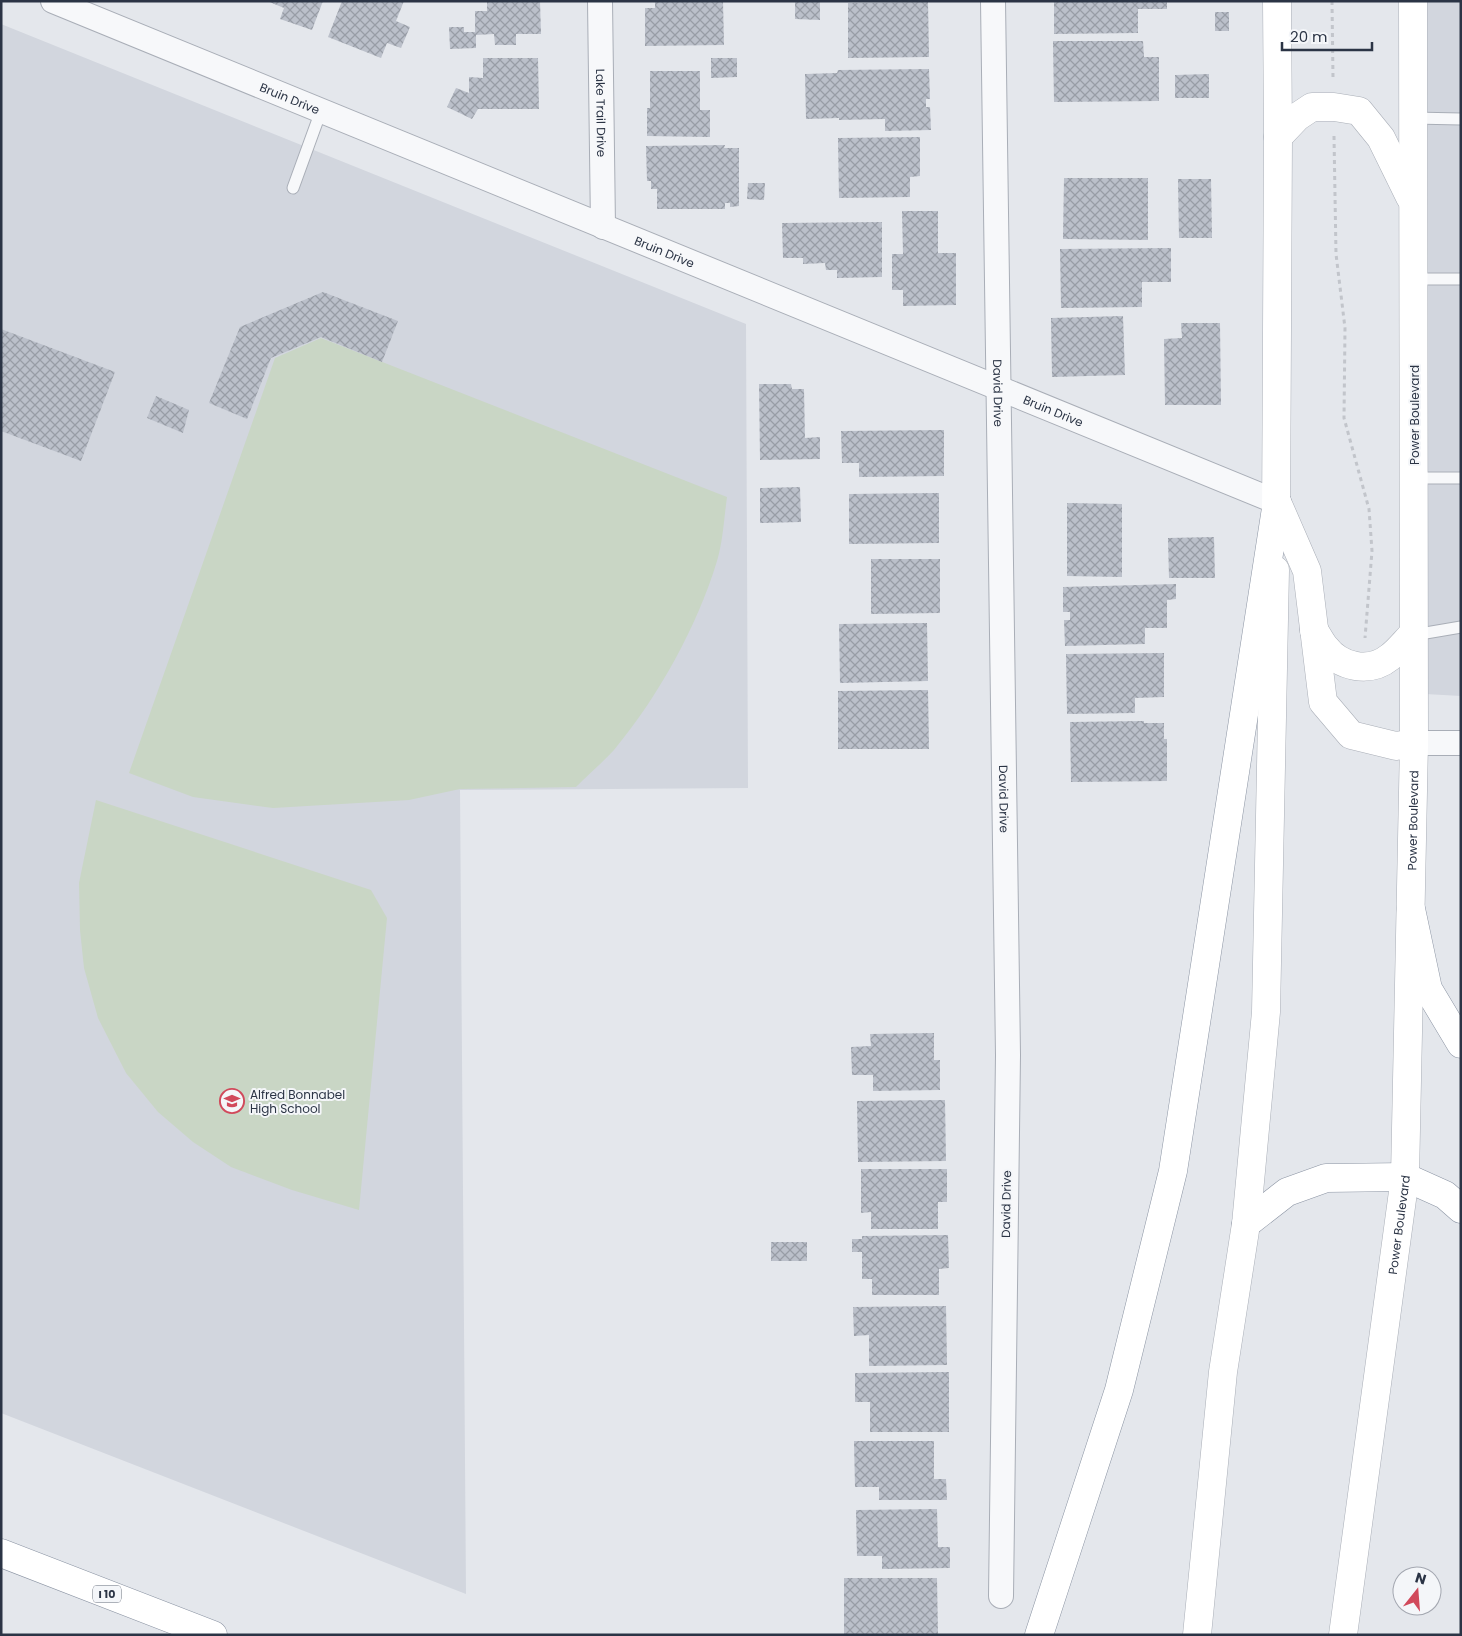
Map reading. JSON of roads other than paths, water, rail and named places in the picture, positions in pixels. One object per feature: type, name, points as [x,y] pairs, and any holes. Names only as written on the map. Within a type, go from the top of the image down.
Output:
[{"type":"main road","points":[[1198,1635],[1223,1372],[1246,1224],[1266,1012],[1277,502],[1278,138],[1276,1]]},
{"type":"main road","name":"Power Boulevard","points":[[1343,1635],[1405,1177],[1414,743],[1412,635],[1414,478],[1413,1]]},
{"type":"main road","points":[[1278,138],[1297,117],[1312,107],[1334,107],[1358,111],[1381,138],[1413,203]]},
{"type":"main road","points":[[1277,502],[1307,572],[1323,702],[1351,735],[1396,746],[1414,743]]},
{"type":"main road","points":[[1039,1635],[1119,1390],[1173,1172],[1277,502]]},
{"type":"main road","points":[[1314,630],[1325,648],[1341,662],[1360,668],[1376,665],[1390,658],[1412,635]]},
{"type":"main road","points":[[1411,910],[1428,989],[1461,1044]]},
{"type":"main road","points":[[1246,1224],[1287,1192],[1326,1178],[1405,1177],[1445,1195],[1461,1209]]},
{"type":"main road","name":"I 10","points":[[1,1552],[213,1635]]},
{"type":"street","name":"Bruin Drive","points":[[53,1],[1277,502]]},
{"type":"street","name":"Lake Trail Drive","points":[[600,1],[603,227]]},
{"type":"street","name":"David Drive","points":[[993,1],[1008,1055],[1001,1596]]},
{"type":"street","points":[[1414,743],[1461,743]]},
{"type":"lane","points":[[293,188],[321,111]]},
{"type":"lane","points":[[1413,118],[1461,119]]},
{"type":"lane","points":[[1413,279],[1461,279]]},
{"type":"lane","points":[[1414,478],[1461,478]]},
{"type":"lane","points":[[1412,635],[1461,627]]},
{"type":"place","name":"Alfred Bonnabel High School","points":[[232,1101]]}]
